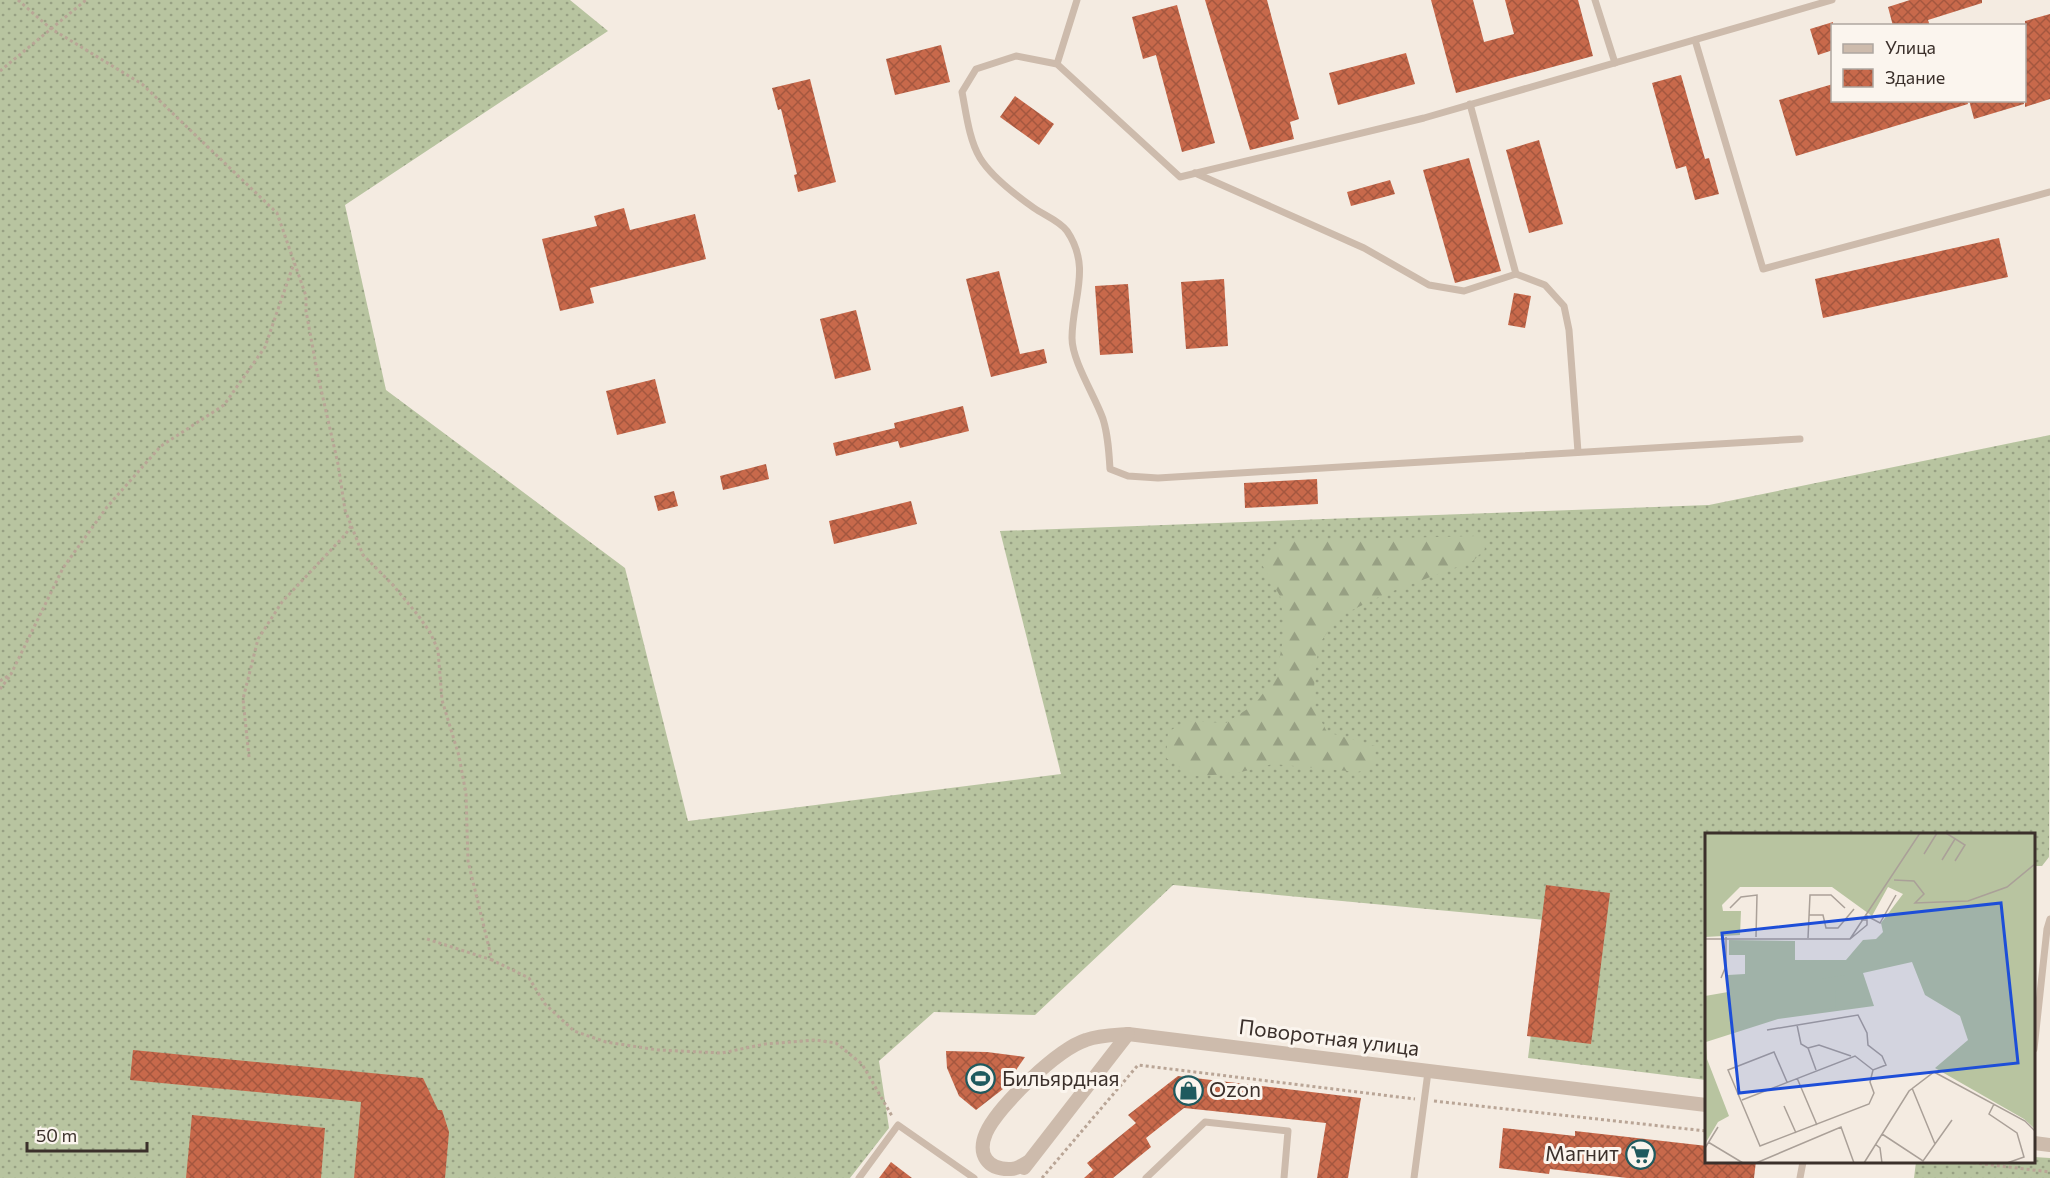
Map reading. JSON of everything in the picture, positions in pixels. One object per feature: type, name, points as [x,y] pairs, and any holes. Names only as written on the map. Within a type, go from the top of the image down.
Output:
[{"type":"street","name":"Поворотная улица","points":[[1028,1162],[1014,1169],[1000,1168],[988,1162],[982,1151],[991,1122],[1031,1080],[1067,1050],[1086,1040],[1110,1035],[1128,1034],[1705,1105]]},
{"type":"street","points":[[1016,1178],[1128,1034]]},
{"type":"street","points":[[2035,1143],[2050,1145]]},
{"type":"lane","points":[[1058,64],[1077,0]]},
{"type":"lane","points":[[1595,0],[1615,63]]},
{"type":"lane","points":[[1800,439],[1158,478],[1128,476],[1110,469],[1108,441],[1103,420],[1076,357],[1072,339],[1081,273],[1076,246],[1065,229],[1032,207],[1001,181],[980,158],[968,124],[962,92],[976,69],[1016,56],[1058,64],[1180,177],[1313,146],[1470,104],[1832,0]]},
{"type":"lane","points":[[1695,40],[1762,269],[2050,192]]},
{"type":"lane","points":[[1470,104],[1516,274]]},
{"type":"lane","points":[[1195,174],[1364,248],[1429,285],[1464,291],[1516,274],[1545,285],[1564,306],[1569,330],[1578,452]]},
{"type":"lane","points":[[2035,1040],[2050,919]]},
{"type":"lane","points":[[1414,1178],[1428,1072]]},
{"type":"lane","points":[[1146,1178],[1205,1122],[1288,1131],[1284,1178]]},
{"type":"lane","points":[[859,1178],[898,1125],[974,1178]]},
{"type":"lane","points":[[1800,1178],[1803,1163]]},
{"type":"path","points":[[18,0],[50,28],[142,84],[277,213],[306,296],[306,311],[338,464],[345,510],[363,555],[393,585],[417,614],[430,632],[438,650],[442,700],[459,756],[466,794],[468,861],[492,960]]},
{"type":"path","points":[[0,71],[86,0]]},
{"type":"path","points":[[0,689],[11,675],[63,568],[107,507],[161,446],[224,405],[265,347],[294,262]]},
{"type":"path","points":[[249,757],[243,699],[258,639],[282,602],[351,526]]},
{"type":"path","points":[[0,681],[11,675]]},
{"type":"path","points":[[427,939],[492,960],[529,978],[545,1004],[574,1031],[606,1042],[658,1050],[722,1053],[765,1044],[814,1040],[836,1043],[862,1064],[898,1125]]},
{"type":"path","points":[[1042,1178],[1138,1065],[1424,1100],[1705,1131]]},
{"type":"path","points":[[1981,1163],[2050,1172]]},
{"type":"green space","points":[[0,0],[570,0],[608,31],[345,205],[386,390],[625,568],[688,821],[1061,774],[1000,531],[1709,505],[2050,435],[2049,857],[2042,866],[2035,866],[2035,833],[1705,833],[1705,1080],[1528,1058],[1545,920],[1173,885],[1035,1015],[934,1012],[879,1061],[889,1128],[850,1178],[0,1178]]},
{"type":"green space","points":[[1478,536],[1485,549],[1473,561],[1385,594],[1336,618],[1319,645],[1313,705],[1327,732],[1375,746],[1375,766],[1358,772],[1273,764],[1233,774],[1193,776],[1166,758],[1168,732],[1186,721],[1226,723],[1255,704],[1276,676],[1285,630],[1280,596],[1261,563],[1279,541]]},
{"type":"green space","points":[[2035,1157],[2050,1158],[2050,1178],[1914,1178],[1916,1163],[2035,1163]]},
{"type":"building","points":[[1205,0],[1267,0],[1299,119],[1290,122],[1294,139],[1250,150]]},
{"type":"building","points":[[1431,0],[1473,0],[1484,42],[1514,34],[1505,0],[1578,0],[1593,56],[1456,93]]},
{"type":"building","points":[[1910,0],[1982,0],[1982,3],[1928,20],[1929,24],[1892,24],[1888,7]]},
{"type":"building","points":[[1177,5],[1215,143],[1182,152],[1156,55],[1143,59],[1132,17]]},
{"type":"building","points":[[2050,14],[2050,99],[2025,107],[2026,24],[2025,21]]},
{"type":"building","points":[[1833,22],[1831,24],[1831,51],[1818,55],[1810,29]]},
{"type":"building","points":[[941,45],[950,82],[895,95],[886,59]]},
{"type":"building","points":[[1406,53],[1415,84],[1338,105],[1329,73]]},
{"type":"building","points":[[1681,75],[1705,159],[1709,158],[1719,194],[1695,200],[1686,166],[1676,169],[1652,83]]},
{"type":"building","points":[[810,79],[836,182],[798,192],[794,175],[797,174],[781,109],[778,110],[772,88]]},
{"type":"building","points":[[1831,85],[1831,102],[1968,102],[1968,104],[1796,156],[1779,100]]},
{"type":"building","points":[[1015,96],[1054,124],[1039,145],[1000,117]]},
{"type":"building","points":[[1970,102],[2024,102],[2024,104],[1974,119]]},
{"type":"building","points":[[1539,140],[1563,224],[1529,233],[1506,150]]},
{"type":"building","points":[[1469,158],[1501,271],[1455,283],[1423,170]]},
{"type":"building","points":[[1390,180],[1395,194],[1351,206],[1347,192]]},
{"type":"building","points":[[624,208],[630,230],[695,214],[706,259],[590,288],[594,303],[560,311],[542,239],[597,226],[594,216]]},
{"type":"building","points":[[1999,238],[2008,277],[1823,318],[1815,279]]},
{"type":"building","points":[[999,271],[1020,354],[1044,349],[1047,363],[991,377],[966,279]]},
{"type":"building","points":[[1224,279],[1228,346],[1186,349],[1181,282]]},
{"type":"building","points":[[1128,284],[1133,353],[1100,355],[1095,286]]},
{"type":"building","points":[[1514,293],[1531,296],[1525,328],[1508,325]]},
{"type":"building","points":[[856,310],[871,370],[835,379],[820,319]]},
{"type":"building","points":[[655,379],[666,423],[617,435],[606,391]]},
{"type":"building","points":[[963,406],[969,431],[900,448],[898,441],[836,456],[833,443],[895,428],[894,423]]},
{"type":"building","points":[[766,464],[769,479],[723,490],[720,476]]},
{"type":"building","points":[[1317,479],[1318,504],[1245,508],[1244,483]]},
{"type":"building","points":[[674,491],[678,506],[658,511],[654,496]]},
{"type":"building","points":[[911,501],[917,524],[834,544],[829,521]]},
{"type":"building","points":[[1546,885],[1610,893],[1591,1044],[1527,1036]]},
{"type":"building","points":[[133,1050],[423,1078],[438,1110],[442,1110],[449,1132],[445,1178],[354,1178],[361,1102],[130,1080]]},
{"type":"building","name":"Бильярдная","points":[[946,1051],[987,1052],[1025,1057],[1003,1089],[976,1110],[959,1096],[947,1068]]},
{"type":"building","points":[[1178,1076],[1361,1098],[1348,1178],[1317,1178],[1326,1123],[1184,1108],[1146,1138],[1151,1147],[1113,1178],[1084,1178],[1093,1170],[1087,1163],[1136,1123],[1128,1115]]},
{"type":"building","points":[[192,1115],[325,1128],[321,1178],[186,1178]]},
{"type":"building","name":"Магнит","points":[[1503,1128],[1575,1136],[1575,1131],[1705,1146],[1705,1163],[1756,1163],[1754,1178],[1627,1178],[1550,1169],[1549,1174],[1499,1168]]},
{"type":"building","points":[[891,1162],[912,1178],[879,1178]]},
{"type":"place","name":"Бильярдная","points":[[981,1079]]},
{"type":"place","name":"Ozon","points":[[1188,1090]]},
{"type":"place","name":"Магнит","points":[[1640,1154]]}]
